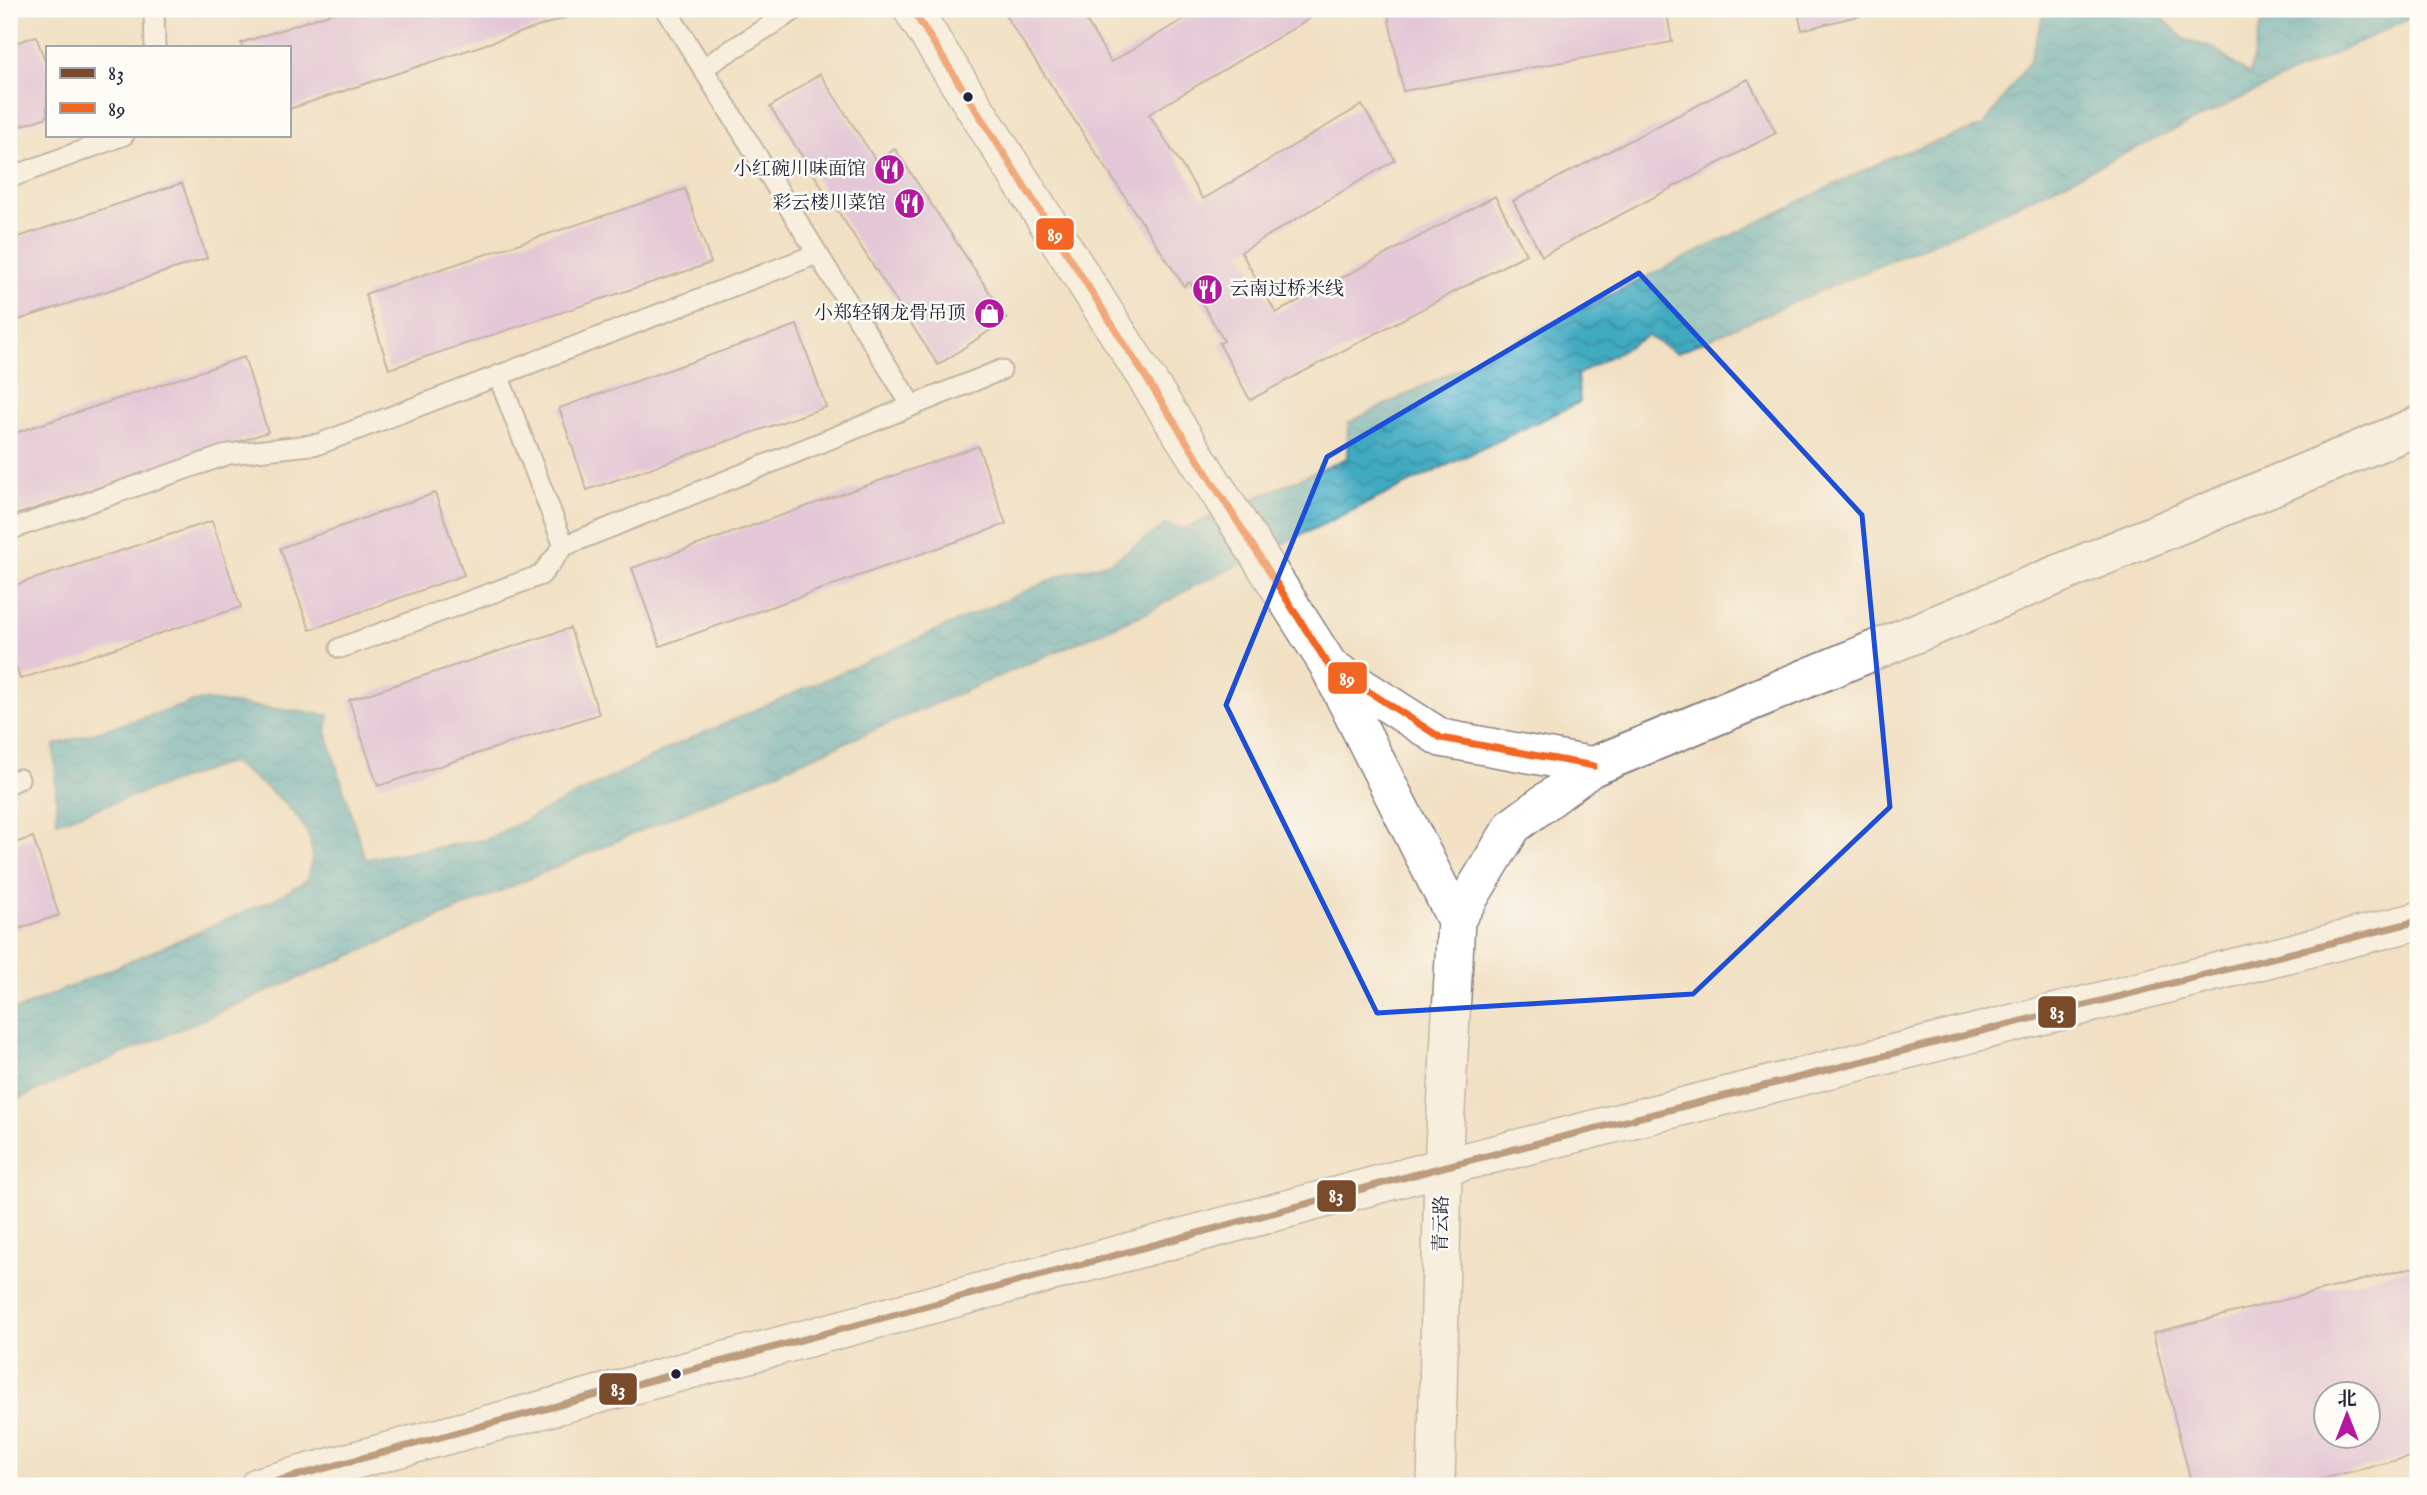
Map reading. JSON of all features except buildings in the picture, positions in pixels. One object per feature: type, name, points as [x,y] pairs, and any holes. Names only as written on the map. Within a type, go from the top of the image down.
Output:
[{"type":"street","name":"青云路","points":[[912,9],[1329,666],[1456,920]]},
{"type":"street","points":[[1594,766],[2418,426]]},
{"type":"street","name":"青云路","points":[[1329,666],[1441,738],[1594,766]]},
{"type":"street","name":"青云路","points":[[1436,1486],[1443,1167],[1456,920],[1514,826],[1594,766]]},
{"type":"street","points":[[259,1486],[1443,1167],[2418,921]]},
{"type":"lane","points":[[154,9],[155,46]]},
{"type":"lane","points":[[703,68],[796,9]]},
{"type":"lane","points":[[672,11],[703,68],[912,406]]},
{"type":"lane","points":[[9,178],[121,136]]},
{"type":"lane","points":[[9,530],[229,454],[319,444],[817,254]]},
{"type":"lane","points":[[340,648],[541,575],[564,546],[1001,370]]},
{"type":"lane","points":[[498,376],[564,546]]},
{"type":"highlighted area","points":[[1639,273],[1862,515],[1890,807],[1693,994],[1377,1013],[1226,705],[1327,457]]},
{"type":"water","points":[[2045,9],[2157,9],[2184,39],[2215,49],[2249,75],[2261,23],[2278,9],[2333,9],[2346,16],[2366,9],[2418,9],[2418,14],[1975,225],[1676,353],[1647,336],[1577,375],[1580,402],[1200,583],[1148,612],[9,1103],[9,1013],[270,901],[307,880],[312,860],[309,839],[294,813],[269,790],[231,762],[57,822],[54,745],[200,700],[329,715],[326,732],[365,859],[487,839],[676,745],[1067,573],[1111,562],[1165,525],[1186,528],[1347,458],[1348,423],[1893,156],[1983,126],[2029,62]]},
{"type":"transit line","name":"89","points":[[912,9],[1329,666],[1441,738],[1594,766]]},
{"type":"transit line","name":"83","points":[[259,1486],[1443,1167],[2418,921]]},
{"type":"place","name":"小红碗川味面馆","points":[[889,170]]},
{"type":"place","name":"彩云楼川菜馆","points":[[909,204]]},
{"type":"place","name":"云南过桥米线","points":[[1207,290]]},
{"type":"place","name":"小郑轻钢龙骨吊顶","points":[[989,314]]}]
